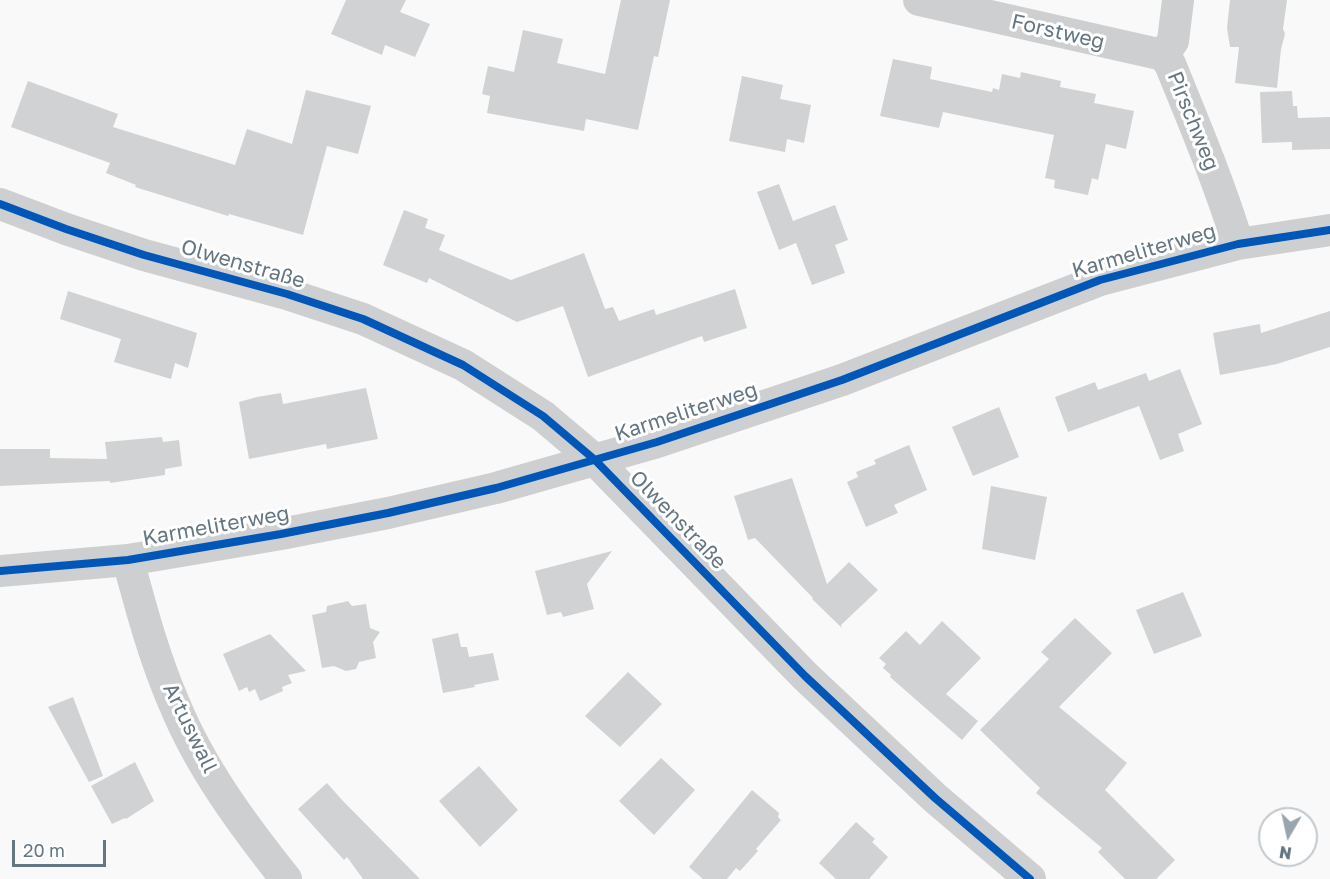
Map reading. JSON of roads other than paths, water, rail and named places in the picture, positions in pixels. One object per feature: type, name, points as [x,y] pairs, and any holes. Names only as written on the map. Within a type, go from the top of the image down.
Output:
[{"type":"street","name":"Forstweg","points":[[919,0],[1163,55]]},
{"type":"street","name":"Pirschweg","points":[[1178,0],[1173,41],[1163,55],[1170,64],[1198,131],[1225,201],[1238,244]]},
{"type":"street","name":"Olwenstraße","points":[[0,204],[144,255],[287,294],[363,320],[462,365],[543,416],[595,460],[804,676],[935,798],[1030,879]]},
{"type":"street","name":"Karmeliterweg","points":[[0,571],[128,560],[281,534],[388,513],[496,488],[657,442],[842,380],[1100,280],[1238,244],[1330,230]]},
{"type":"street","name":"Artuswall","points":[[128,560],[174,704],[199,753],[244,827],[286,879]]}]
